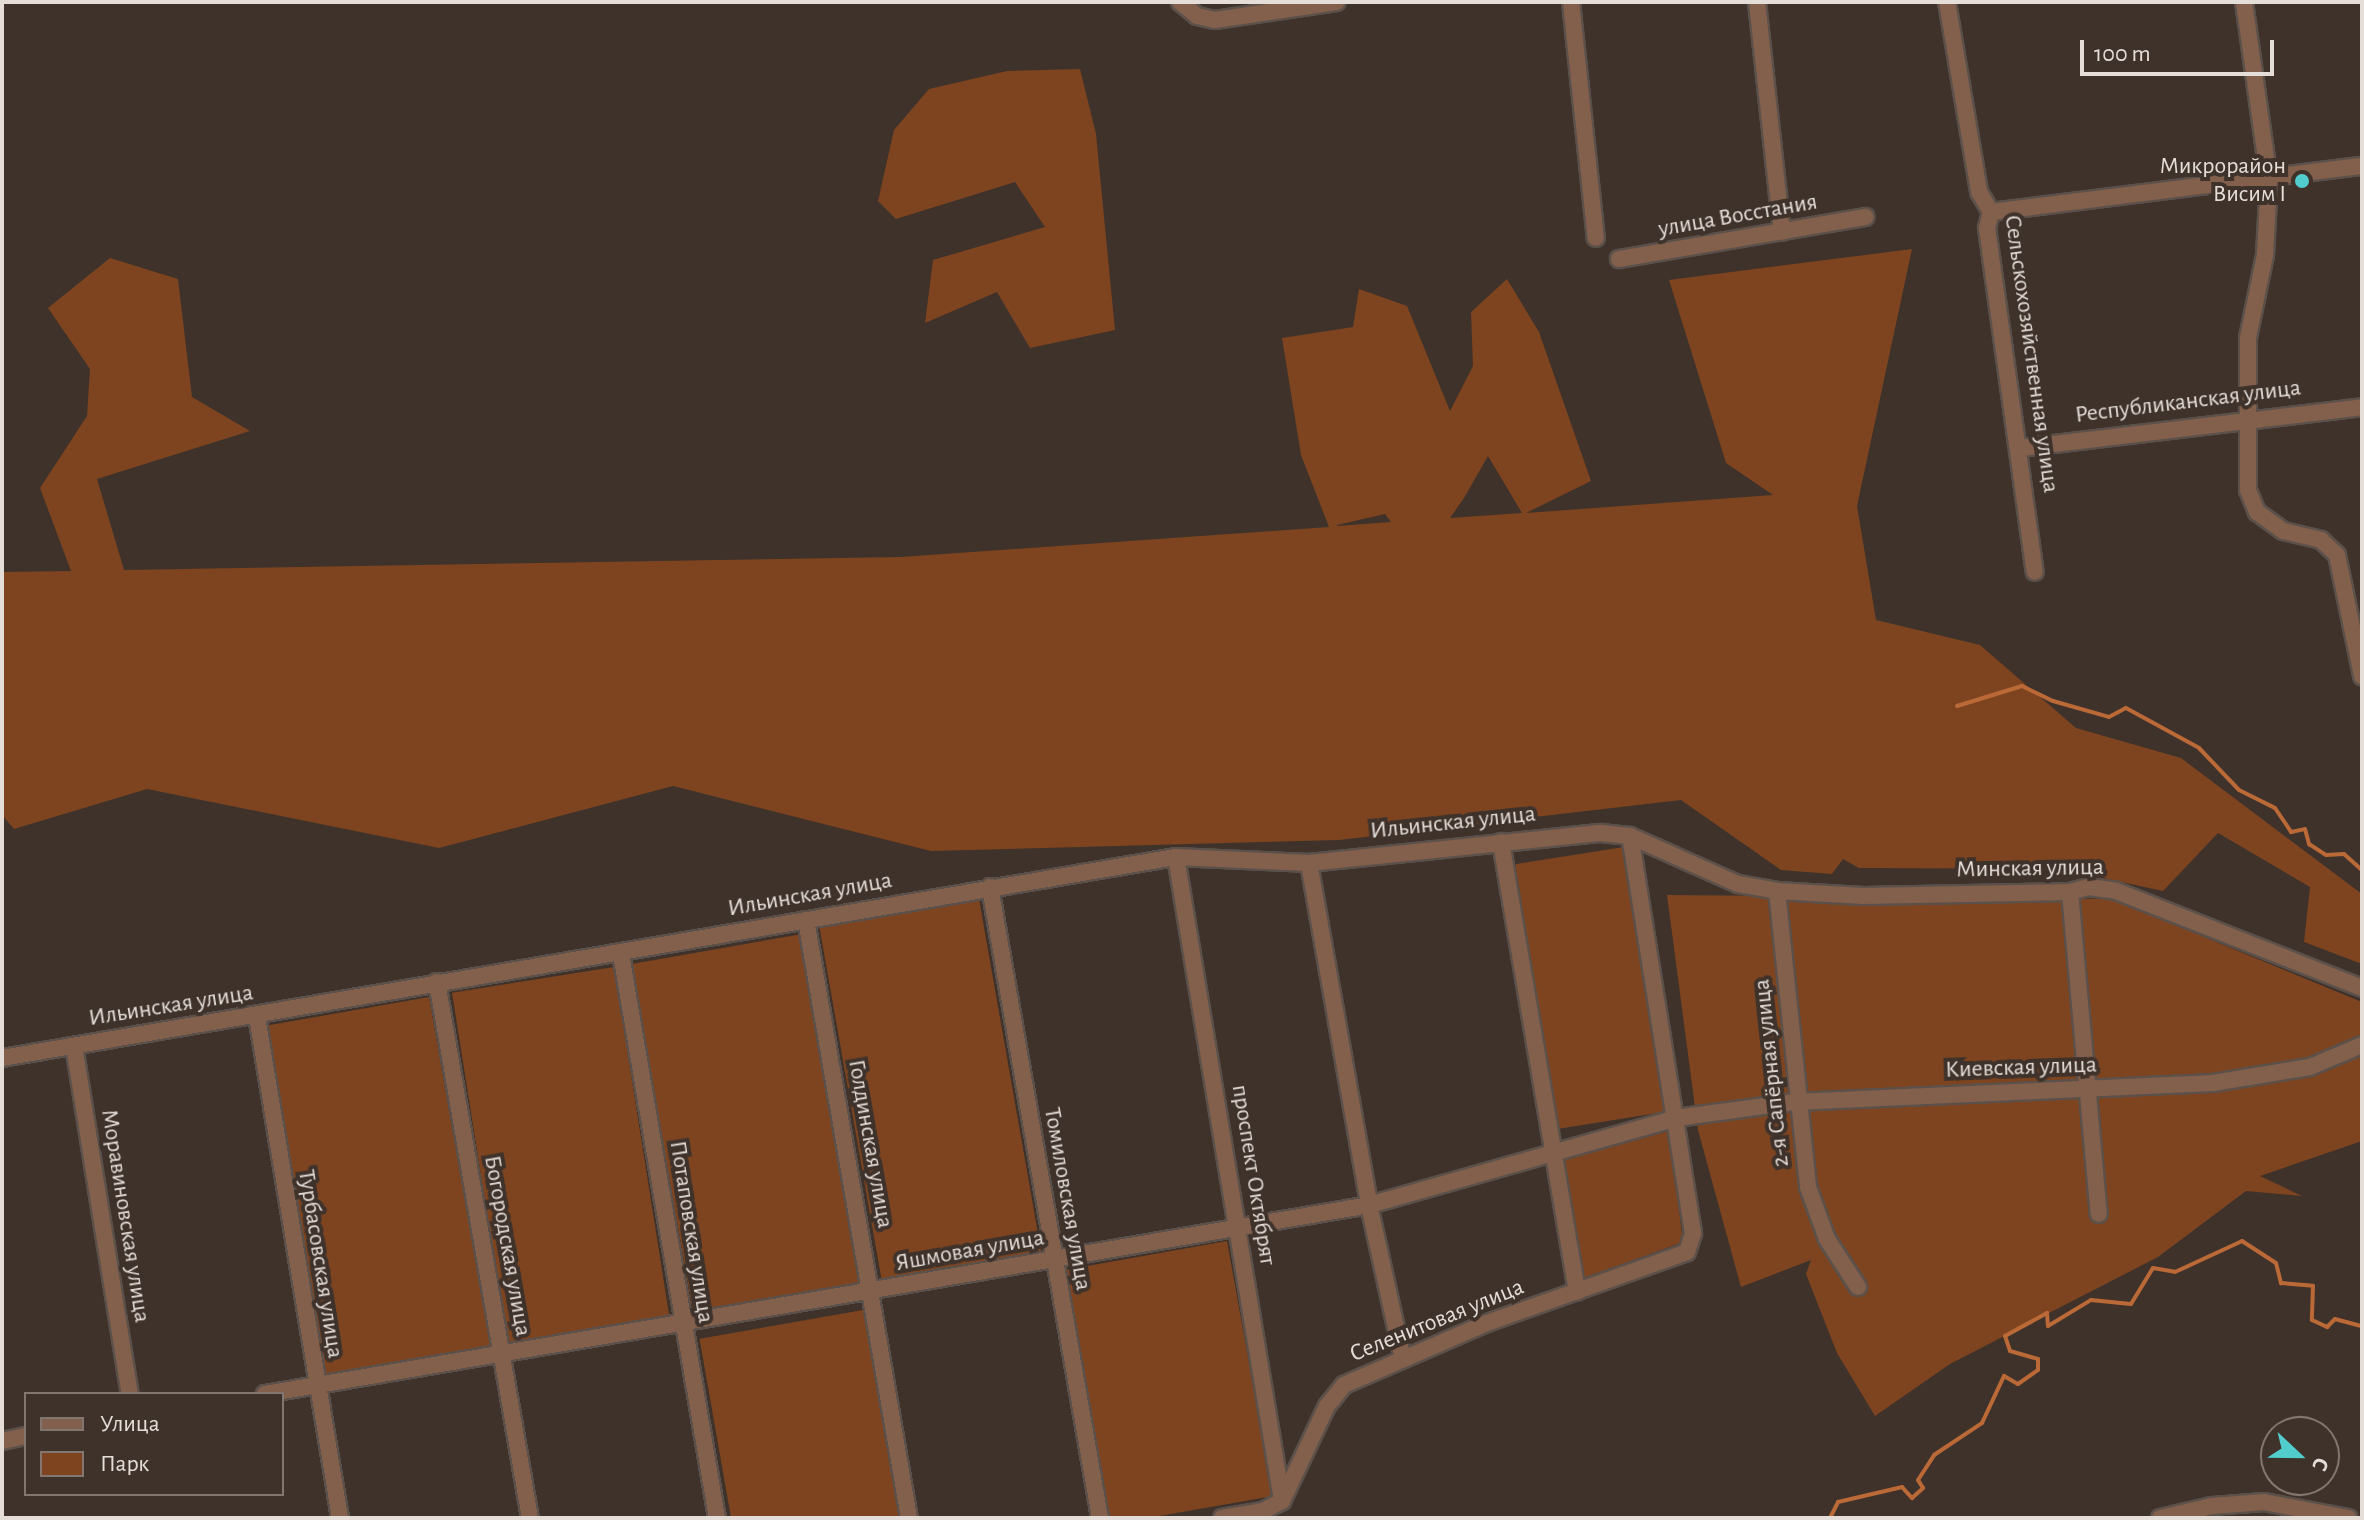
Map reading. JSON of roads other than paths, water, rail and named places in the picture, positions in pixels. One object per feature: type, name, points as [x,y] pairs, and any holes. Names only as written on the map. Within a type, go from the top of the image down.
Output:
[{"type":"street","points":[[1180,2],[1197,16],[1215,20],[1337,2]]},
{"type":"street","points":[[1571,2],[1596,238]]},
{"type":"street","points":[[1757,2],[1782,232]]},
{"type":"street","name":"Сельскохозяйственная улица","points":[[1947,2],[1979,192],[1991,212],[1987,228],[2035,572]]},
{"type":"street","points":[[2244,2],[2269,179],[2265,255],[2248,338],[2248,490],[2257,512],[2283,531],[2321,540],[2337,555],[2361,676]]},
{"type":"street","points":[[1991,212],[2362,166]]},
{"type":"street","name":"улица Восстания","points":[[1619,259],[1865,217]]},
{"type":"street","name":"Республиканская улица","points":[[2020,448],[2362,407]]},
{"type":"street","name":"Ильинская улица","points":[[2,1058],[1176,857],[1309,863],[1601,833],[1630,836]]},
{"type":"street","points":[[1630,836],[1676,1118]]},
{"type":"street","name":"Минская улица","points":[[1630,836],[1738,884],[1777,891],[1863,896],[2070,892],[2089,887],[2116,891],[2362,988]]},
{"type":"street","points":[[1501,842],[1577,1292]]},
{"type":"street","name":"проспект Октябрят","points":[[1176,857],[1282,1501]]},
{"type":"street","points":[[1309,863],[1369,1205],[1403,1359]]},
{"type":"street","name":"Томиловская улица","points":[[990,887],[1100,1518]]},
{"type":"street","name":"2-я Сапёрная улица","points":[[1777,891],[1795,1102],[1808,1187],[1827,1239],[1858,1287]]},
{"type":"street","points":[[2070,892],[2099,1214]]},
{"type":"street","name":"Голдинская улица","points":[[806,920],[873,1292],[909,1518]]},
{"type":"street","name":"Потаповская улица","points":[[621,954],[681,1322],[717,1518]]},
{"type":"street","name":"Богородская улица","points":[[437,982],[530,1518]]},
{"type":"street","name":"Турбасовская улица","points":[[257,1016],[340,1518]]},
{"type":"street","name":"Киевская улица","points":[[1676,1118],[1795,1102],[2213,1083],[2310,1067],[2362,1045]]},
{"type":"street","name":"Моравиновская улица","points":[[74,1046],[130,1392]]},
{"type":"street","name":"Яшмовая улица","points":[[280,1392],[1369,1205],[1676,1118]]},
{"type":"street","name":"Селенитовая улица","points":[[1282,1501],[1322,1415],[1344,1385],[1403,1359],[1687,1252],[1693,1233],[1676,1118]]},
{"type":"street","points":[[2,1441],[24,1436]]},
{"type":"street","points":[[1222,1518],[1263,1511],[1282,1501]]},
{"type":"street","points":[[2160,1518],[2212,1506],[2264,1502],[2348,1518]]},
{"type":"waterway","points":[[1957,706],[2022,686],[2053,701],[2109,717],[2126,708],[2199,748],[2239,790],[2275,808],[2291,832],[2305,829],[2309,844],[2326,855],[2344,854],[2362,870]]},
{"type":"waterway","points":[[1830,1518],[1838,1502],[1902,1487],[1912,1498],[1923,1488],[1918,1480],[1934,1455],[1982,1423],[2004,1376],[2018,1384],[2038,1370],[2038,1359],[2010,1351],[2005,1336],[2047,1313],[2048,1326],[2091,1300],[2131,1304],[2153,1268],[2175,1272],[2242,1241],[2276,1263],[2281,1283],[2313,1286],[2312,1320],[2327,1327],[2335,1319],[2362,1326]]},
{"type":"place","name":"Микрорайон Висим I","points":[[2302,181]]}]
